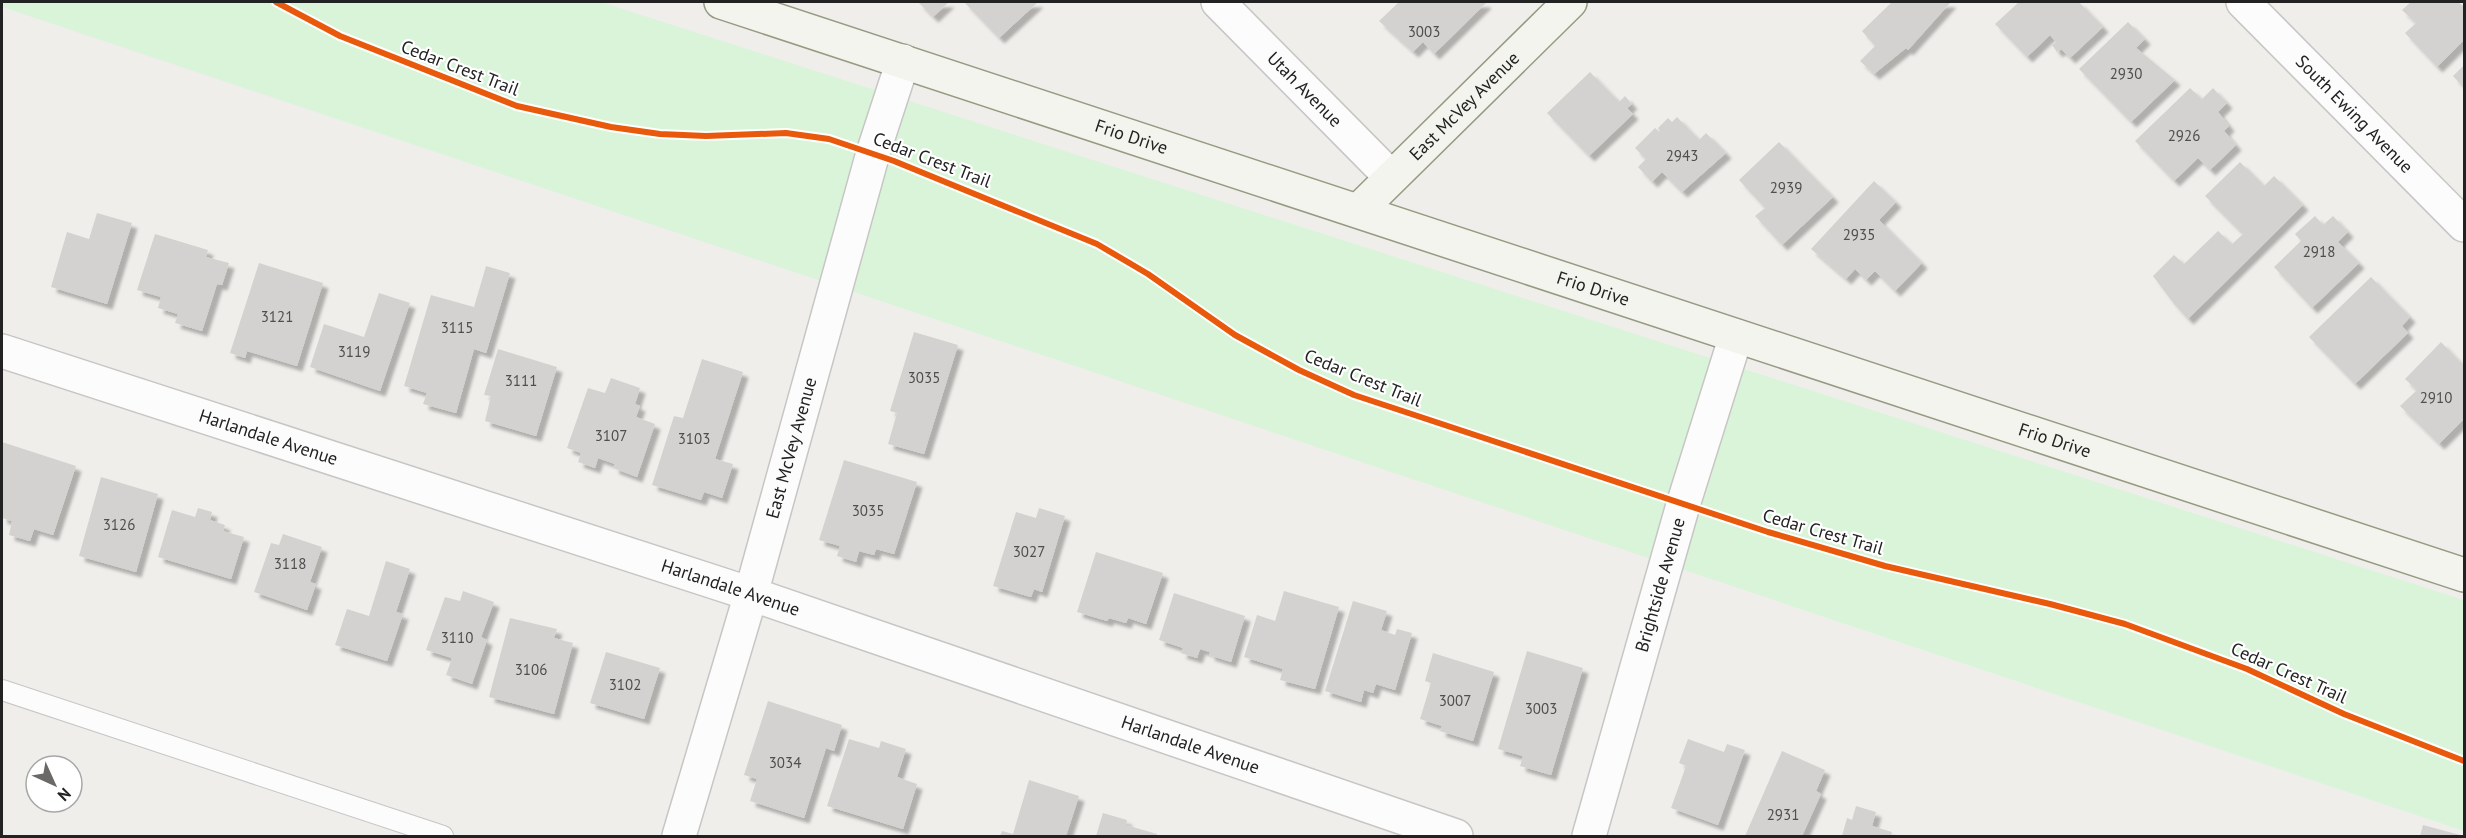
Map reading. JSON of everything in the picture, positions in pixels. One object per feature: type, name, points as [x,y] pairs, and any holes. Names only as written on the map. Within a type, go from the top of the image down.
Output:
[{"type":"street","name":"Frio Drive","points":[[721,2],[2464,574]]},
{"type":"street","name":"Utah Avenue","points":[[1218,2],[1391,177]]},
{"type":"street","name":"East McVey Avenue","points":[[1359,210],[1570,2]]},
{"type":"street","name":"South Ewing Avenue","points":[[2243,2],[2464,225]]},
{"type":"street","name":"East McVey Avenue","points":[[679,837],[750,594],[873,153],[903,61]]},
{"type":"street","name":"Brightside Avenue","points":[[1589,837],[1683,506],[1736,336]]},
{"type":"street","name":"Harlandale Avenue","points":[[2,351],[750,594],[1456,837]]},
{"type":"lane","points":[[2,690],[443,837]]},
{"type":"green space","points":[[2,2],[601,2],[2464,600],[2464,831],[2,7]]},
{"type":"building","points":[[918,2],[949,2],[933,17]]},
{"type":"building","points":[[964,2],[1038,2],[999,38]]},
{"type":"building","points":[[1399,2],[1486,3],[1434,54],[1423,42],[1413,52],[1379,21]]},
{"type":"building","points":[[1892,2],[1951,2],[1908,50],[1906,48],[1874,74],[1860,61],[1875,46],[1862,31]]},
{"type":"building","points":[[2019,2],[2079,2],[2103,27],[2070,58],[2061,49],[2057,52],[2052,45],[2056,42],[2050,35],[2027,57],[1995,24]]},
{"type":"building","points":[[2411,2],[2458,2],[2464,5],[2464,40],[2437,67],[2405,33],[2416,23],[2402,10]]},
{"type":"building","points":[[2128,22],[2145,39],[2136,48],[2175,80],[2131,122],[2079,69]]},
{"type":"building","points":[[2464,65],[2464,88],[2453,76]]},
{"type":"building","points":[[1590,72],[1619,102],[1625,96],[1632,104],[1627,108],[1633,114],[1589,156],[1547,113]]},
{"type":"building","points":[[2190,88],[2202,99],[2213,88],[2227,103],[2218,112],[2229,126],[2224,131],[2236,145],[2210,170],[2198,158],[2174,181],[2135,141]]},
{"type":"building","points":[[1677,117],[1699,140],[1706,133],[1726,153],[1682,192],[1662,172],[1652,182],[1638,167],[1646,159],[1635,148],[1655,128],[1660,132],[1658,128],[1668,118],[1672,122]]},
{"type":"building","points":[[1779,142],[1833,197],[1782,245],[1755,216],[1765,208],[1739,180]]},
{"type":"building","points":[[2240,162],[2264,186],[2274,176],[2303,205],[2188,319],[2153,276],[2174,255],[2184,264],[2218,231],[2232,244],[2243,234],[2205,196]]},
{"type":"building","points":[[1874,181],[1896,202],[1879,220],[1922,263],[1895,291],[1875,271],[1866,280],[1855,269],[1846,279],[1811,249]]},
{"type":"building","points":[[97,213],[132,223],[107,304],[51,287],[67,232],[89,239]]},
{"type":"building","points":[[2315,216],[2323,225],[2333,216],[2348,232],[2338,242],[2359,263],[2312,308],[2274,267],[2301,241],[2295,234]]},
{"type":"building","points":[[155,234],[208,250],[206,257],[229,263],[222,285],[217,284],[202,331],[175,323],[178,314],[158,308],[161,297],[137,290]]},
{"type":"building","points":[[259,263],[323,283],[297,366],[247,351],[245,358],[230,353]]},
{"type":"building","points":[[486,266],[510,273],[486,353],[474,349],[456,413],[423,404],[427,393],[404,386],[431,295],[474,307]]},
{"type":"building","points":[[2371,277],[2410,317],[2402,326],[2408,333],[2355,384],[2309,337]]},
{"type":"building","points":[[379,293],[410,303],[380,391],[310,367],[324,324],[364,337]]},
{"type":"building","points":[[914,332],[958,345],[924,454],[888,444],[897,413],[890,411]]},
{"type":"building","points":[[2441,342],[2464,366],[2464,421],[2439,444],[2400,406],[2417,390],[2405,379]]},
{"type":"building","points":[[498,349],[557,367],[536,436],[485,421],[491,396],[484,395]]},
{"type":"building","points":[[702,359],[743,372],[715,459],[733,464],[722,498],[704,492],[701,500],[652,485],[674,416],[683,418]]},
{"type":"building","points":[[611,378],[640,388],[635,404],[640,406],[636,417],[655,424],[637,477],[613,468],[615,464],[598,458],[595,468],[578,462],[581,453],[567,448],[588,388],[605,393]]},
{"type":"building","points":[[2,442],[76,466],[53,535],[34,529],[30,541],[9,535],[12,521],[2,518]]},
{"type":"building","points":[[844,460],[917,482],[894,554],[876,549],[874,555],[859,551],[856,562],[837,556],[840,546],[819,540]]},
{"type":"building","points":[[101,477],[158,494],[136,572],[79,556]]},
{"type":"building","points":[[198,508],[212,512],[210,520],[225,525],[223,531],[244,537],[231,579],[158,557],[172,510],[195,517]]},
{"type":"building","points":[[1039,508],[1065,516],[1042,592],[1034,589],[1031,597],[993,586],[1016,512],[1036,518]]},
{"type":"building","points":[[283,534],[322,547],[310,582],[316,584],[307,610],[254,592],[271,543],[279,545]]},
{"type":"building","points":[[1096,552],[1163,573],[1146,624],[1128,618],[1126,623],[1109,618],[1107,621],[1077,612]]},
{"type":"building","points":[[386,561],[410,569],[396,612],[403,614],[387,661],[335,645],[347,609],[369,616]]},
{"type":"building","points":[[463,591],[494,602],[481,637],[487,640],[472,684],[446,675],[452,658],[426,650],[445,597],[460,601]]},
{"type":"building","points":[[1284,591],[1339,607],[1315,689],[1280,680],[1283,669],[1244,657],[1257,615],[1275,621]]},
{"type":"building","points":[[1174,593],[1245,616],[1231,662],[1209,655],[1210,652],[1200,649],[1197,658],[1181,653],[1183,648],[1159,640]]},
{"type":"building","points":[[1353,601],[1387,611],[1381,630],[1395,635],[1397,629],[1412,633],[1395,690],[1376,684],[1373,693],[1364,690],[1361,702],[1325,691]]},
{"type":"building","points":[[510,618],[557,629],[554,638],[573,643],[554,714],[489,697]]},
{"type":"building","points":[[1527,651],[1583,668],[1551,775],[1520,766],[1523,756],[1498,749]]},
{"type":"building","points":[[606,652],[660,668],[644,719],[590,703]]},
{"type":"building","points":[[1433,653],[1494,672],[1473,741],[1440,731],[1442,726],[1420,719],[1431,683],[1425,681]]},
{"type":"building","points":[[768,701],[842,725],[834,751],[826,748],[804,818],[750,801],[757,779],[744,775]]},
{"type":"building","points":[[849,739],[879,748],[881,741],[906,749],[897,777],[917,784],[903,829],[827,806]]},
{"type":"building","points":[[1688,739],[1724,752],[1727,744],[1745,750],[1718,825],[1671,808],[1686,766],[1679,763]]},
{"type":"building","points":[[1782,751],[1825,770],[1816,791],[1821,794],[1802,836],[1745,836]]},
{"type":"building","points":[[1029,780],[1079,796],[1066,836],[1000,836],[1002,831],[1013,834]]},
{"type":"building","points":[[1856,806],[1876,812],[1872,826],[1892,832],[1891,836],[1842,836],[1847,818],[1852,820]]},
{"type":"building","points":[[1103,813],[1127,820],[1126,825],[1157,834],[1157,836],[1096,836]]},
{"type":"building","points":[[2423,825],[2464,836],[2420,836]]},
{"type":"cycle path","name":"Cedar Crest Trail","points":[[276,2],[340,36],[517,106],[611,127],[660,134],[706,136],[786,133],[829,139],[894,161],[1097,244],[1148,274],[1235,335],[1299,370],[1354,395],[1768,532],[1885,566],[2050,604],[2125,624],[2247,669],[2344,714],[2464,761]]}]
